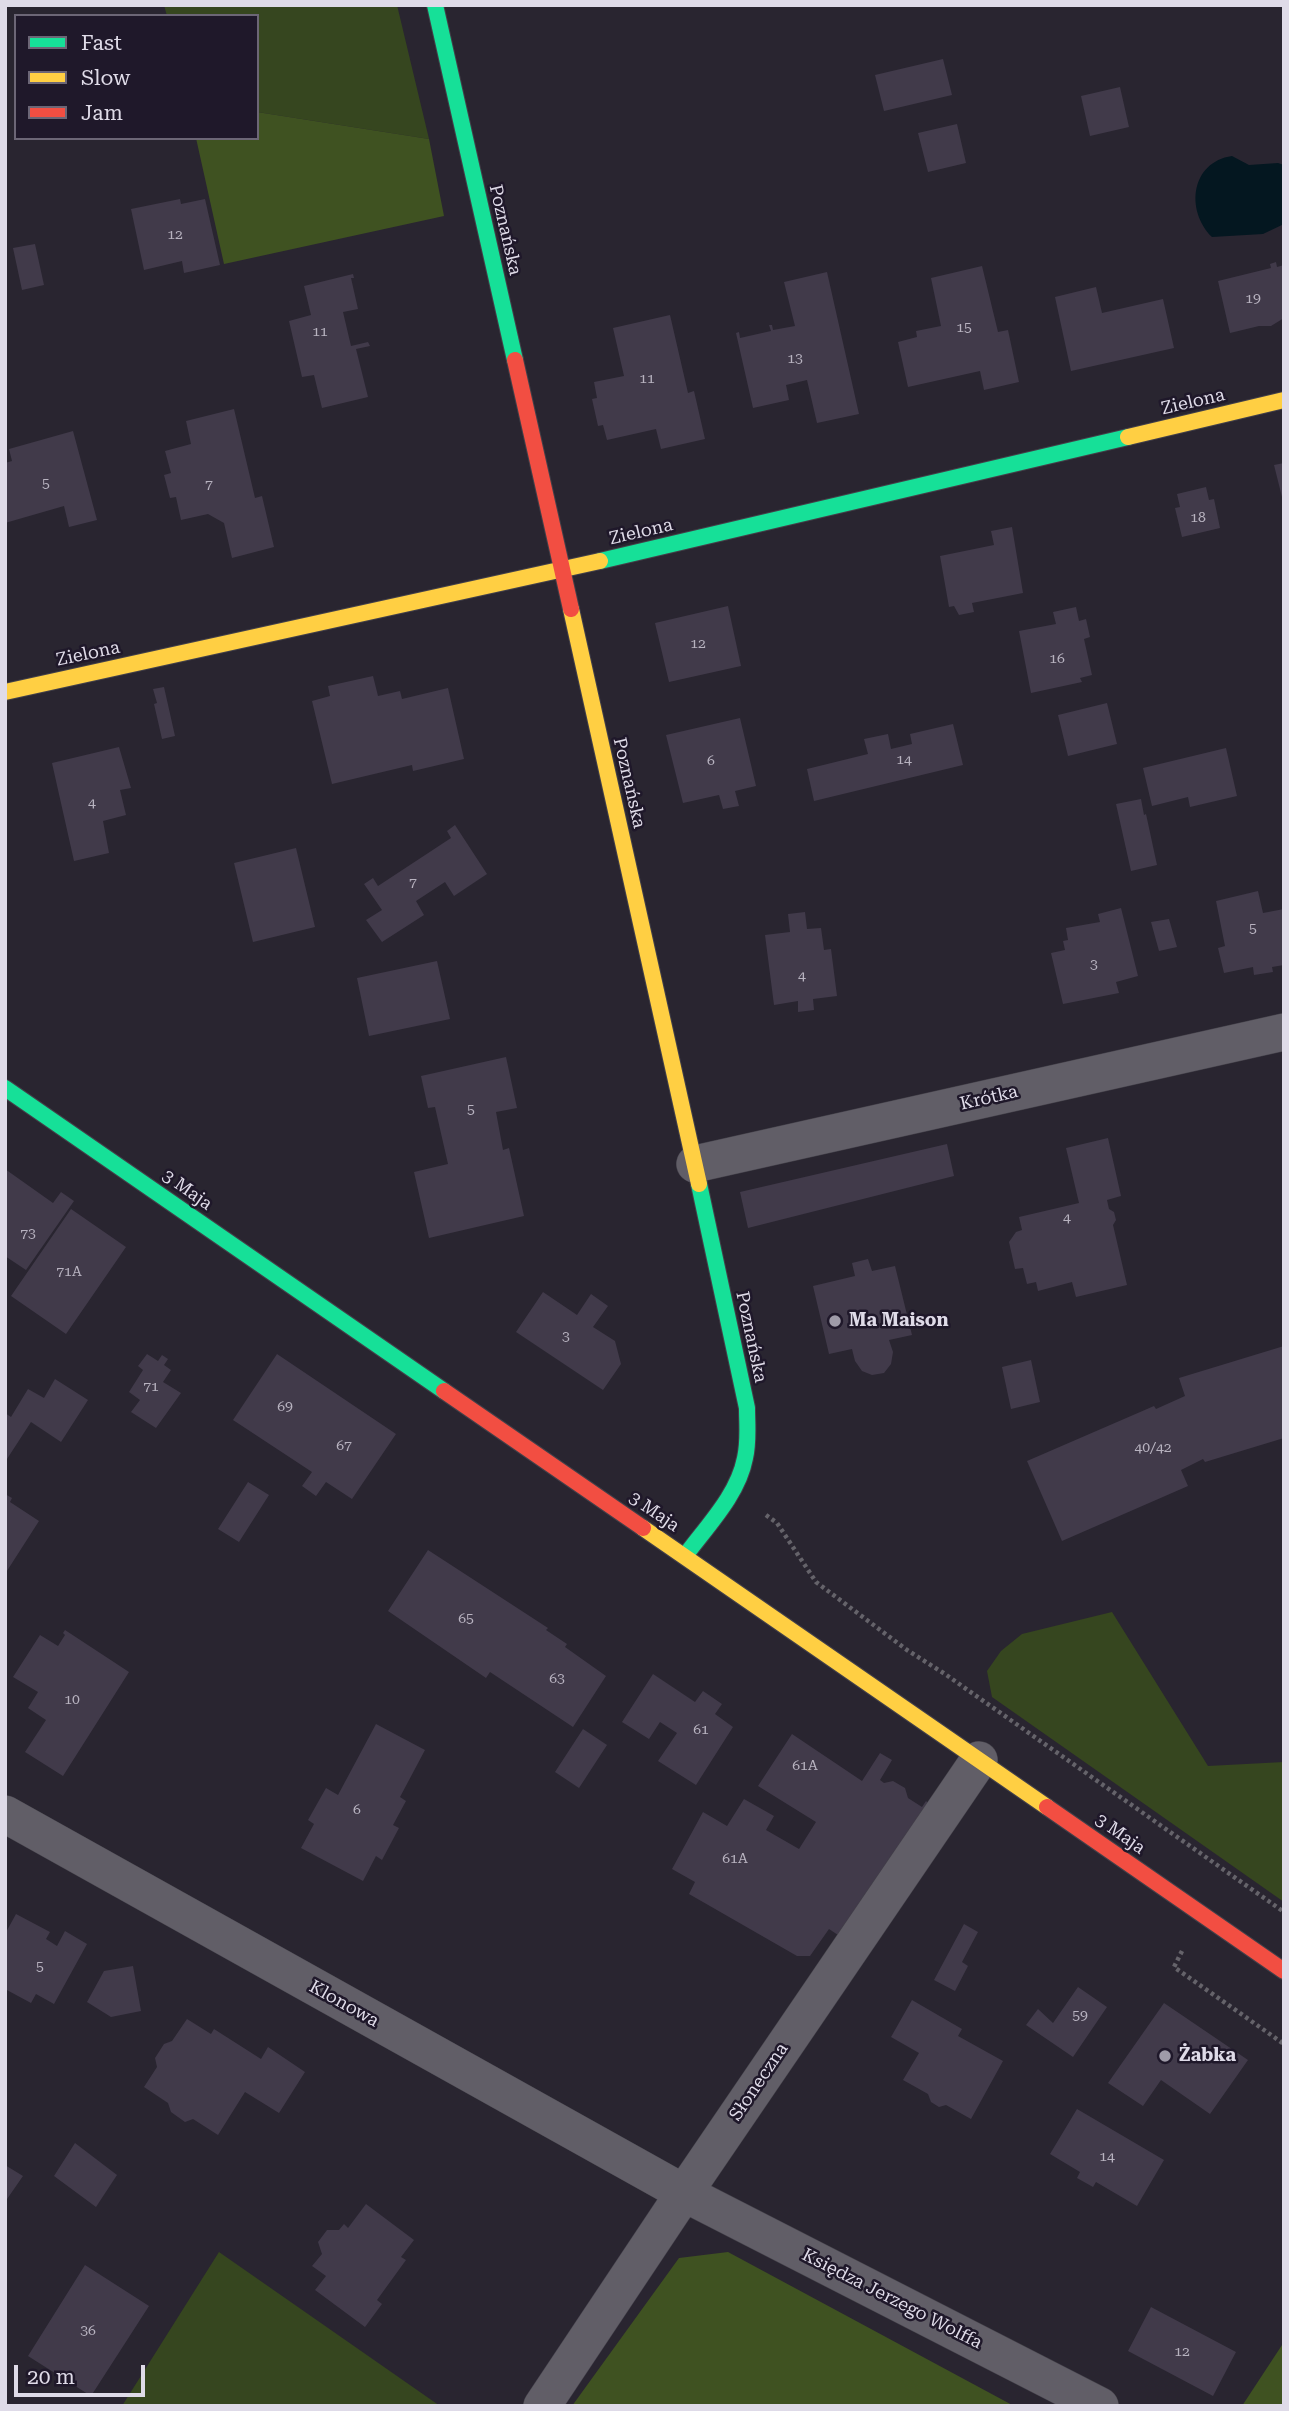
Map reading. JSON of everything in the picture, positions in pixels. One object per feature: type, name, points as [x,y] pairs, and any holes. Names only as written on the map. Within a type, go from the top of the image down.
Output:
[{"type":"street","name":"Poznańska","points":[[435,5],[695,1164],[747,1408],[744,1463],[731,1491],[685,1556]]},
{"type":"street","name":"Zielona","points":[[5,692],[561,570],[1284,400]]},
{"type":"street","name":"Krótka","points":[[695,1164],[1284,1032]]},
{"type":"street","name":"3 Maja","points":[[5,1088],[1282,1970]]},
{"type":"street","name":"Słoneczna","points":[[542,2406],[979,1760]]},
{"type":"street","name":"Klonowa","points":[[5,1814],[684,2193]]},
{"type":"street","name":"Księdza Jerzego Wolffa","points":[[684,2193],[1100,2406]]},
{"type":"path","points":[[757,1509],[777,1523],[816,1583],[906,1650],[956,1682],[1284,1912]]},
{"type":"green space","points":[[164,5],[397,5],[429,139],[259,112],[259,14],[166,14]]},
{"type":"green space","points":[[259,112],[429,139],[444,216],[224,264],[196,140],[259,140]]},
{"type":"green space","points":[[1112,1612],[1208,1766],[1284,1762],[1284,1902],[992,1697],[987,1671],[1001,1651],[1022,1634]]},
{"type":"green space","points":[[219,2252],[440,2406],[122,2406]]},
{"type":"green space","points":[[728,2252],[1014,2406],[572,2406],[679,2258]]},
{"type":"green space","points":[[1284,2342],[1284,2406],[1242,2406]]},
{"type":"water","points":[[1232,156],[1249,165],[1284,165],[1284,224],[1263,234],[1212,237],[1203,226],[1198,214],[1196,189],[1208,167],[1218,160]]},
{"type":"building","points":[[943,59],[952,95],[884,111],[875,75]]},
{"type":"building","points":[[1120,87],[1129,127],[1090,136],[1081,96]]},
{"type":"building","points":[[957,124],[966,163],[928,172],[918,133]]},
{"type":"building","points":[[180,199],[181,204],[205,199],[220,265],[184,273],[182,261],[144,270],[131,209]]},
{"type":"building","points":[[35,244],[44,285],[22,290],[13,248]]},
{"type":"building","points":[[1276,262],[1277,267],[1284,265],[1284,318],[1271,326],[1230,333],[1218,281],[1271,268],[1270,264]]},
{"type":"building","points":[[982,266],[998,332],[1008,330],[1019,382],[984,390],[980,371],[908,387],[898,342],[917,337],[916,331],[941,326],[931,278]]},
{"type":"building","points":[[827,272],[859,414],[817,423],[807,380],[786,385],[789,400],[753,408],[736,333],[739,332],[740,338],[771,331],[769,325],[772,325],[773,330],[795,326],[784,282]]},
{"type":"building","points":[[353,274],[354,278],[351,278],[358,309],[343,312],[351,346],[368,342],[370,346],[356,349],[368,397],[322,408],[314,375],[302,377],[289,321],[311,315],[304,286]]},
{"type":"building","points":[[1096,287],[1102,313],[1163,299],[1174,348],[1071,371],[1055,297]]},
{"type":"building","points":[[670,315],[688,393],[694,391],[705,439],[661,449],[656,429],[607,440],[603,425],[598,426],[592,399],[597,398],[594,382],[624,376],[613,328]]},
{"type":"building","points":[[234,409],[255,498],[262,496],[274,547],[232,558],[224,523],[208,514],[181,520],[176,497],[170,498],[164,475],[171,473],[165,451],[191,444],[186,421]]},
{"type":"building","points":[[73,431],[97,520],[69,527],[64,506],[5,523],[5,463],[12,461],[9,449]]},
{"type":"building","points":[[1284,463],[1284,501],[1283,501],[1274,465]]},
{"type":"building","points":[[1206,487],[1209,500],[1214,499],[1220,528],[1182,537],[1175,508],[1180,507],[1177,494]]},
{"type":"building","points":[[1012,527],[1023,593],[972,603],[974,612],[959,615],[954,606],[949,607],[940,556],[994,545],[991,531]]},
{"type":"building","points":[[728,606],[741,666],[669,682],[655,623]]},
{"type":"building","points":[[1076,607],[1079,621],[1086,619],[1090,637],[1084,639],[1092,675],[1080,678],[1082,682],[1031,693],[1019,631],[1056,624],[1053,612]]},
{"type":"building","points":[[373,676],[378,696],[400,691],[402,699],[448,688],[464,759],[413,771],[412,765],[332,784],[312,701],[330,696],[328,686]]},
{"type":"building","points":[[164,687],[175,736],[162,739],[153,689]]},
{"type":"building","points":[[1107,703],[1117,744],[1068,756],[1058,715]]},
{"type":"building","points":[[740,718],[756,786],[735,791],[739,806],[723,809],[719,795],[683,803],[666,735]]},
{"type":"building","points":[[953,724],[963,765],[814,801],[807,769],[868,754],[864,739],[888,734],[891,749],[912,744],[910,734]]},
{"type":"building","points":[[119,747],[131,788],[120,790],[126,815],[103,821],[109,853],[74,861],[52,763]]},
{"type":"building","points":[[1226,748],[1237,796],[1190,807],[1188,797],[1152,806],[1143,768]]},
{"type":"building","points":[[1141,799],[1157,865],[1131,871],[1116,804]]},
{"type":"building","points":[[455,825],[487,874],[454,896],[445,882],[416,901],[424,915],[382,942],[366,920],[382,910],[364,884],[373,878],[378,886],[451,838],[447,831]]},
{"type":"building","points":[[296,848],[315,927],[253,942],[234,863]]},
{"type":"building","points":[[1258,891],[1263,913],[1284,909],[1284,965],[1272,967],[1273,972],[1254,975],[1253,967],[1224,973],[1218,948],[1225,946],[1216,901]]},
{"type":"building","points":[[1121,908],[1138,976],[1116,982],[1119,993],[1063,1004],[1051,953],[1065,950],[1063,941],[1068,940],[1066,928],[1100,922],[1098,914]]},
{"type":"building","points":[[805,912],[807,929],[821,928],[824,950],[831,949],[837,996],[813,999],[814,1010],[798,1012],[798,1001],[774,1005],[765,935],[790,932],[788,914]]},
{"type":"building","points":[[1169,919],[1177,947],[1159,951],[1151,922]]},
{"type":"building","points":[[437,961],[450,1019],[369,1036],[357,978]]},
{"type":"building","points":[[506,1057],[517,1108],[496,1112],[503,1150],[509,1148],[524,1216],[429,1238],[414,1172],[448,1164],[435,1107],[428,1108],[421,1076]]},
{"type":"building","points":[[1108,1138],[1121,1196],[1107,1200],[1116,1220],[1113,1225],[1127,1285],[1076,1297],[1072,1282],[1038,1291],[1036,1282],[1027,1284],[1023,1268],[1015,1269],[1009,1242],[1016,1232],[1022,1230],[1019,1217],[1079,1203],[1066,1148]]},
{"type":"building","points":[[947,1144],[954,1176],[748,1228],[740,1192]]},
{"type":"building","points":[[5,1169],[53,1203],[61,1192],[74,1201],[26,1270],[5,1256]]},
{"type":"building","points":[[71,1209],[126,1247],[66,1334],[11,1296]]},
{"type":"building","points":[[868,1259],[872,1271],[895,1266],[912,1335],[889,1340],[893,1352],[891,1364],[884,1373],[872,1375],[862,1371],[855,1361],[852,1349],[829,1354],[813,1286],[855,1276],[852,1263]]},
{"type":"building","points":[[543,1292],[577,1315],[591,1294],[608,1306],[593,1327],[615,1341],[621,1364],[603,1390],[516,1332]]},
{"type":"building","points":[[1284,1346],[1284,1438],[1205,1462],[1203,1459],[1181,1470],[1188,1486],[1062,1541],[1027,1461],[1154,1406],[1156,1409],[1185,1396],[1179,1378]]},
{"type":"building","points":[[147,1354],[158,1361],[162,1355],[168,1359],[164,1365],[171,1370],[163,1382],[181,1393],[156,1428],[131,1412],[140,1400],[129,1392],[143,1370],[138,1366]]},
{"type":"building","points":[[277,1354],[396,1434],[352,1499],[326,1482],[316,1496],[302,1486],[312,1472],[233,1420]]},
{"type":"building","points":[[1031,1360],[1040,1402],[1011,1409],[1002,1367]]},
{"type":"building","points":[[55,1379],[88,1400],[61,1442],[31,1422],[7,1459],[5,1458],[5,1413],[11,1417],[28,1389],[44,1398]]},
{"type":"building","points":[[248,1482],[269,1495],[239,1542],[218,1529]]},
{"type":"building","points":[[5,1494],[12,1498],[10,1502],[39,1521],[5,1574]]},
{"type":"building","points":[[428,1550],[548,1628],[546,1630],[567,1644],[565,1647],[606,1676],[573,1727],[490,1672],[486,1678],[388,1611]]},
{"type":"building","points":[[65,1630],[129,1672],[63,1776],[25,1752],[46,1720],[28,1708],[38,1692],[13,1677],[40,1635],[58,1646]]},
{"type":"building","points":[[653,1674],[695,1702],[703,1691],[722,1704],[715,1714],[733,1727],[696,1785],[658,1761],[677,1733],[660,1722],[649,1739],[622,1722]]},
{"type":"building","points":[[376,1724],[425,1750],[400,1797],[406,1801],[393,1825],[399,1828],[382,1860],[376,1856],[363,1881],[301,1848],[314,1824],[308,1820],[326,1788],[338,1795]]},
{"type":"building","points":[[583,1729],[607,1745],[579,1788],[555,1772]]},
{"type":"building","points":[[792,1734],[862,1781],[880,1753],[892,1760],[880,1780],[884,1783],[893,1781],[905,1788],[908,1798],[922,1807],[926,1801],[928,1803],[841,1937],[829,1929],[810,1956],[797,1956],[689,1894],[695,1882],[672,1869],[703,1812],[727,1826],[744,1799],[774,1816],[766,1830],[799,1849],[816,1822],[758,1786]]},
{"type":"building","points":[[16,1914],[50,1932],[46,1939],[57,1946],[65,1931],[87,1944],[54,2004],[36,1994],[31,2003],[5,1989],[5,1934]]},
{"type":"building","points":[[964,1924],[978,1932],[962,1962],[968,1966],[955,1991],[934,1980]]},
{"type":"building","points":[[133,1966],[141,2011],[111,2017],[87,2002],[104,1971]]},
{"type":"building","points":[[1078,1987],[1107,2007],[1073,2057],[1026,2025],[1038,2009],[1053,2023]]},
{"type":"building","points":[[912,2000],[962,2029],[958,2036],[1003,2061],[971,2119],[946,2105],[939,2107],[931,2102],[928,2094],[903,2080],[919,2053],[891,2037]]},
{"type":"building","points":[[1164,2003],[1248,2060],[1210,2114],[1161,2080],[1143,2106],[1108,2083]]},
{"type":"building","points":[[187,2019],[211,2034],[214,2029],[261,2059],[268,2047],[305,2072],[279,2113],[245,2092],[218,2135],[193,2119],[185,2122],[171,2112],[168,2103],[144,2087],[157,2067],[155,2058],[164,2044],[172,2041]]},
{"type":"building","points":[[1077,2109],[1164,2160],[1137,2206],[1096,2182],[1093,2187],[1077,2178],[1080,2172],[1050,2154]]},
{"type":"building","points":[[75,2143],[117,2175],[96,2207],[54,2176]]},
{"type":"building","points":[[5,2165],[23,2176],[5,2202]]},
{"type":"building","points":[[366,2204],[414,2240],[401,2257],[406,2260],[377,2300],[382,2304],[365,2327],[315,2290],[326,2276],[312,2266],[322,2254],[318,2242],[327,2230],[339,2230],[344,2224],[348,2228]]},
{"type":"building","points":[[85,2265],[149,2306],[91,2396],[28,2356]]},
{"type":"building","points":[[1151,2307],[1236,2352],[1213,2396],[1128,2351]]},
{"type":"traffic: fast","points":[[435,5],[515,360]]},
{"type":"traffic: fast","points":[[600,561],[1128,437]]},
{"type":"traffic: fast","points":[[5,1088],[444,1391]]},
{"type":"traffic: fast","points":[[685,1556],[721,1510],[736,1485],[745,1458],[747,1439],[747,1408],[699,1184]]},
{"type":"traffic: slow","points":[[1128,437],[1284,400]]},
{"type":"traffic: slow","points":[[5,692],[600,561]]},
{"type":"traffic: slow","points":[[571,609],[699,1184]]},
{"type":"traffic: slow","points":[[643,1528],[1047,1807]]},
{"type":"traffic: jam","points":[[515,360],[571,609]]},
{"type":"traffic: jam","points":[[444,1391],[643,1528]]},
{"type":"traffic: jam","points":[[1047,1807],[1284,1971]]},
{"type":"place","name":"Ma Maison","points":[[835,1321]]},
{"type":"place","name":"Żabka","points":[[1165,2056]]}]
